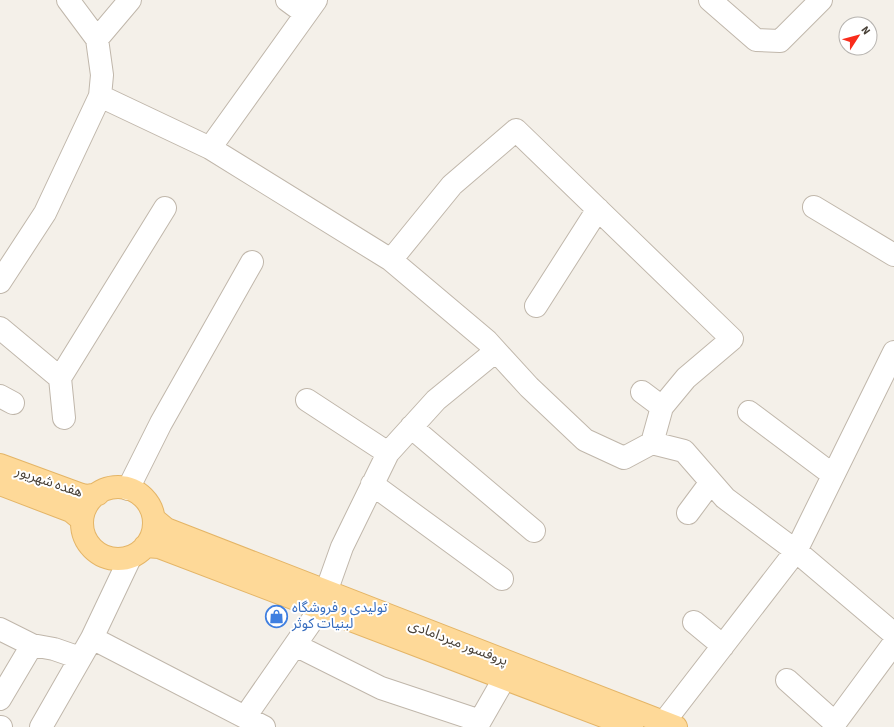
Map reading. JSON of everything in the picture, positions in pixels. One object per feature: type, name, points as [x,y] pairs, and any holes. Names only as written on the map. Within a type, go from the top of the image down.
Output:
[{"type":"main road","name":"هفده شهریور","points":[[0,464],[79,494],[86,496],[98,494]]},
{"type":"main road","name":"هفده شهریور","points":[[0,484],[71,511],[82,520]]},
{"type":"main road","points":[[112,488],[128,489],[144,499],[151,509],[154,519],[153,532],[138,552],[118,559],[107,557],[96,552],[88,543],[82,520],[85,509],[92,499],[98,494],[112,488]]},
{"type":"main road","name":"پروفسور میردامادی","points":[[154,519],[166,529],[323,600],[504,679],[632,727]]},
{"type":"main road","name":"پروفسور میردامادی","points":[[138,552],[159,547],[323,600],[670,725]]},
{"type":"street","points":[[0,282],[45,213],[100,96],[102,75],[97,39],[68,0]]},
{"type":"street","points":[[97,39],[130,0]]},
{"type":"street","points":[[210,148],[311,7],[287,0]]},
{"type":"street","points":[[710,0],[756,40],[780,41],[818,1]]},
{"type":"street","points":[[100,96],[210,148],[391,260],[487,341],[529,387],[584,440],[624,458],[652,443],[684,451],[725,498],[796,551],[894,634]]},
{"type":"street","points":[[391,260],[452,185],[516,130],[732,339],[686,378],[662,407],[652,443]]},
{"type":"street","points":[[814,207],[894,255]]},
{"type":"street","points":[[64,418],[60,378],[165,208]]},
{"type":"street","points":[[536,306],[598,209]]},
{"type":"street","points":[[128,489],[161,423],[252,262]]},
{"type":"street","points":[[0,328],[60,378]]},
{"type":"street","points":[[245,717],[295,645],[323,600],[342,547],[388,453],[436,400],[496,351]]},
{"type":"street","points":[[670,725],[723,646],[796,551],[894,352]]},
{"type":"street","points":[[642,392],[662,407]]},
{"type":"street","points":[[307,400],[388,453]]},
{"type":"street","points":[[749,412],[833,475]]},
{"type":"street","points":[[410,427],[534,531]]},
{"type":"street","points":[[688,513],[711,482]]},
{"type":"street","points":[[372,484],[502,579]]},
{"type":"street","points":[[41,727],[92,638],[138,552]]},
{"type":"street","points":[[694,622],[723,646]]},
{"type":"street","points":[[0,629],[32,644],[54,649],[80,658]]},
{"type":"street","points":[[92,638],[264,727]]},
{"type":"street","points":[[0,699],[32,644]]},
{"type":"street","points":[[787,680],[835,723],[894,644]]},
{"type":"street","points":[[295,645],[381,688],[480,721],[504,679]]},
{"type":"place","name":"تولیدی و فروشگاه لبنیات کوثر","points":[[276,616]]}]
